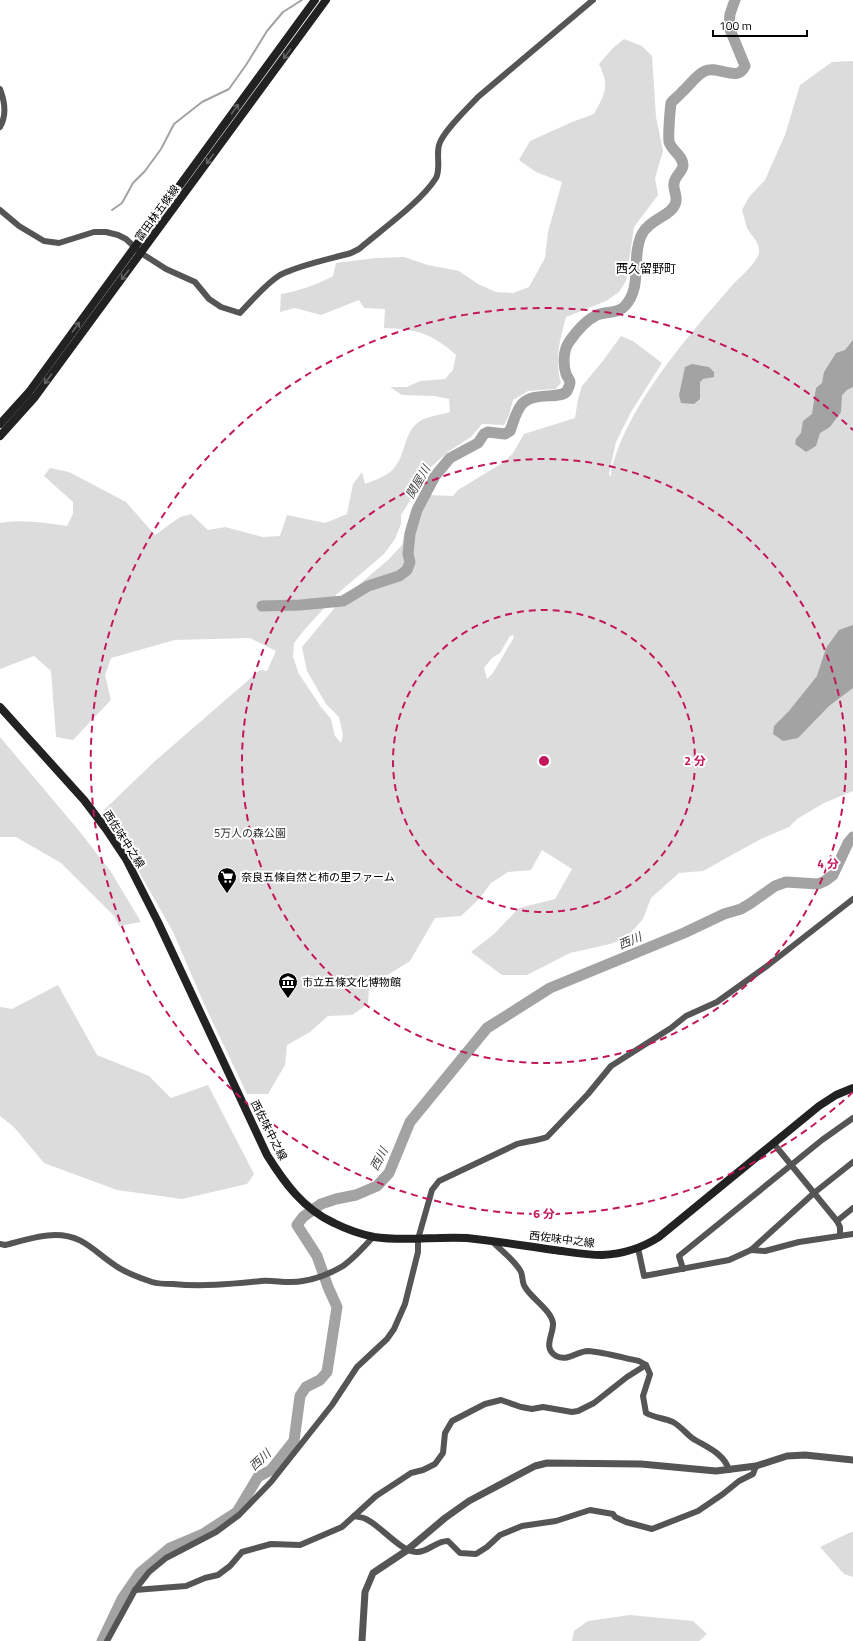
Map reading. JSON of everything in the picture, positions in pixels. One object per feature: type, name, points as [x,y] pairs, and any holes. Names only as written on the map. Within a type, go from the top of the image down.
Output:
[{"type":"main road","name":"富田林五條線","points":[[0,424],[29,392],[315,0]]},
{"type":"main road","name":"富田林五條線","points":[[0,436],[35,397],[326,0]]},
{"type":"main road","name":"西佐味中之線","points":[[0,707],[84,800],[126,859],[170,948],[267,1154],[289,1187],[302,1201],[318,1214],[353,1231],[373,1237],[418,1239],[445,1238],[492,1241],[583,1254],[602,1255],[638,1248],[659,1237],[819,1106],[836,1095],[853,1088]]},
{"type":"street","points":[[0,210],[20,226],[44,241],[59,242],[94,232],[106,232],[126,239],[142,253],[166,269],[195,282],[209,299],[221,307],[240,313],[254,298],[279,276],[293,270],[351,253],[359,249],[430,187],[437,176],[439,144],[461,114],[478,97],[593,0]]},
{"type":"street","points":[[0,89],[5,109],[4,118],[0,127]]},
{"type":"street","points":[[107,1641],[135,1590],[149,1572],[166,1558],[216,1532],[239,1515],[271,1482],[332,1405],[357,1367],[387,1339],[405,1304],[418,1252],[418,1239],[432,1190],[439,1181],[517,1144],[539,1140],[546,1137],[588,1094],[611,1066],[671,1028],[686,1016],[717,1002],[767,966],[853,899]]},
{"type":"street","points":[[683,1269],[679,1256],[822,1140],[853,1118]]},
{"type":"street","points":[[774,1144],[837,1221],[840,1227],[840,1236]]},
{"type":"street","points":[[638,1248],[644,1276],[729,1260],[751,1250],[814,1193],[853,1162]]},
{"type":"street","points":[[837,1221],[853,1208]]},
{"type":"street","points":[[751,1250],[765,1251],[799,1242],[853,1234]]},
{"type":"street","points":[[0,1244],[5,1245],[33,1238],[55,1235],[72,1237],[91,1246],[116,1267],[138,1277],[153,1282],[207,1286],[246,1284],[262,1281],[291,1283],[321,1276],[342,1266],[357,1254],[373,1237]]},
{"type":"street","points":[[492,1241],[514,1262],[521,1273],[524,1287],[550,1316],[553,1323],[549,1343],[550,1350],[555,1355],[562,1358],[570,1358],[587,1351],[640,1361],[646,1365],[650,1374],[643,1396],[646,1413],[654,1418],[672,1422],[692,1437],[711,1448],[726,1462],[729,1470]]},
{"type":"street","points":[[135,1590],[186,1586],[205,1578],[218,1575],[230,1566],[242,1552],[271,1544],[300,1545],[342,1527],[376,1496],[411,1473],[424,1470],[435,1464],[443,1453],[446,1433],[452,1420],[485,1404],[501,1400],[521,1407],[543,1407],[572,1412],[578,1411],[594,1403],[646,1365]]},
{"type":"street","points":[[362,1641],[365,1592],[374,1573],[406,1551],[445,1518],[468,1501],[523,1472],[547,1463],[641,1464],[716,1471],[756,1466],[787,1456],[805,1455],[853,1460]]},
{"type":"street","points":[[354,1516],[366,1519],[390,1535],[406,1551],[417,1552],[428,1550],[436,1543],[448,1541],[460,1553],[476,1554],[487,1547],[500,1535],[522,1526],[556,1521],[590,1510],[613,1514],[615,1517],[626,1522],[652,1529],[698,1511],[723,1494],[739,1480],[753,1474],[756,1466]]},
{"type":"green space","name":"5万人の森公園","points":[[624,39],[642,46],[652,56],[656,117],[663,151],[655,178],[658,195],[634,227],[626,281],[619,292],[606,301],[566,317],[558,358],[561,383],[555,389],[528,391],[513,400],[509,415],[504,425],[482,424],[471,437],[449,451],[431,467],[401,515],[401,524],[395,539],[384,554],[337,594],[305,629],[294,643],[293,657],[299,674],[331,719],[335,736],[341,743],[343,735],[339,717],[326,704],[307,671],[302,647],[342,599],[388,560],[402,545],[411,512],[429,495],[453,496],[458,490],[504,462],[513,453],[524,434],[575,418],[582,386],[621,336],[633,341],[662,363],[631,412],[616,442],[609,474],[611,477],[613,463],[625,432],[650,388],[697,326],[732,285],[751,266],[758,256],[758,245],[747,228],[742,210],[749,197],[765,180],[785,135],[800,85],[832,62],[853,61],[853,791],[824,803],[797,819],[789,827],[759,840],[703,871],[679,873],[651,898],[643,919],[626,938],[610,944],[570,953],[527,975],[502,975],[471,952],[494,934],[519,908],[555,899],[572,869],[542,850],[531,870],[508,872],[491,883],[479,899],[461,916],[435,918],[410,961],[369,988],[368,1004],[352,1015],[328,1016],[310,1032],[287,1045],[285,1065],[268,1094],[247,1094],[205,1006],[173,932],[104,810],[155,761],[260,670],[267,671],[276,651],[250,638],[175,640],[111,658],[105,675],[111,700],[73,740],[56,737],[51,671],[34,656],[0,669],[0,523],[25,521],[67,526],[73,514],[73,502],[44,476],[50,468],[69,472],[126,502],[155,535],[180,517],[191,514],[208,530],[225,527],[263,537],[280,536],[287,515],[325,523],[347,514],[353,484],[362,472],[365,484],[389,473],[399,461],[408,436],[415,425],[427,418],[450,412],[449,399],[434,396],[402,395],[390,387],[407,387],[420,381],[445,379],[453,370],[456,355],[431,337],[415,331],[384,328],[385,309],[364,308],[359,300],[321,315],[295,308],[280,312],[281,294],[307,287],[333,276],[336,263],[376,258],[404,257],[428,265],[459,271],[478,284],[496,292],[513,293],[529,287],[545,258],[548,232],[562,182],[536,172],[519,160],[530,141],[594,114],[605,90],[604,79],[599,64],[613,48]],"holes":[[[514,635],[493,673],[487,679],[484,668],[492,658],[500,653],[510,636]]]},
{"type":"green space","points":[[0,737],[80,832],[111,872],[141,922],[119,926],[114,916],[61,863],[16,837],[0,837]]},
{"type":"green space","points":[[58,985],[97,1055],[149,1076],[171,1098],[208,1085],[254,1174],[247,1184],[182,1199],[117,1190],[44,1163],[14,1127],[0,1116],[0,1007],[12,1009]]},
{"type":"green space","points":[[853,1532],[853,1577],[844,1574],[820,1547]]},
{"type":"green space","points":[[630,1615],[693,1621],[707,1634],[699,1641],[572,1641],[574,1631],[588,1621]]},
{"type":"shaded area","points":[[853,340],[853,387],[842,395],[841,412],[830,427],[820,433],[816,446],[806,452],[795,444],[796,439],[801,433],[803,421],[812,414],[816,388],[822,383],[824,372],[836,353],[845,350]]},
{"type":"shaded area","points":[[692,364],[709,367],[714,372],[714,377],[703,379],[700,382],[700,399],[694,404],[681,403],[679,395],[685,367]]},
{"type":"shaded area","points":[[853,625],[853,688],[829,706],[798,738],[783,741],[773,734],[774,726],[789,711],[817,676],[826,648],[839,630]]},
{"type":"waterway","points":[[112,210],[122,203],[133,183],[145,171],[161,149],[174,124],[202,102],[229,89],[267,31],[283,12],[302,0]]},
{"type":"waterway","name":"関屋川","points":[[262,606],[300,605],[343,601],[368,586],[399,576],[407,570],[410,562],[408,554],[410,534],[417,510],[435,476],[450,458],[478,443],[484,434],[488,432],[505,434],[510,431],[518,410],[527,400],[564,394],[567,391],[570,380],[566,375],[564,358],[569,342],[575,334],[593,317],[622,309],[625,306],[634,290],[638,245],[641,236],[650,225],[671,210],[676,201],[674,181],[682,170],[683,162],[669,142],[671,103],[705,71],[716,70],[738,73],[742,71],[745,66],[729,27],[730,14],[735,0]]},
{"type":"waterway","name":"西川","points":[[102,1641],[122,1599],[140,1573],[170,1548],[203,1534],[237,1512],[258,1477],[271,1470],[294,1441],[300,1396],[306,1387],[320,1380],[327,1372],[337,1307],[317,1256],[297,1225],[303,1217],[321,1204],[356,1195],[377,1186],[389,1173],[410,1122],[487,1028],[550,988],[684,933],[724,914],[741,909],[775,886],[786,882],[818,884],[825,881],[833,875],[848,843],[853,837]]},
{"type":"place","name":"奈良五條自然と柿の里ファーム","points":[[227,894]]},
{"type":"place","name":"市立五條文化博物館","points":[[288,999]]},
{"type":"district","name":"西久留野町","points":[[646,269]]}]
